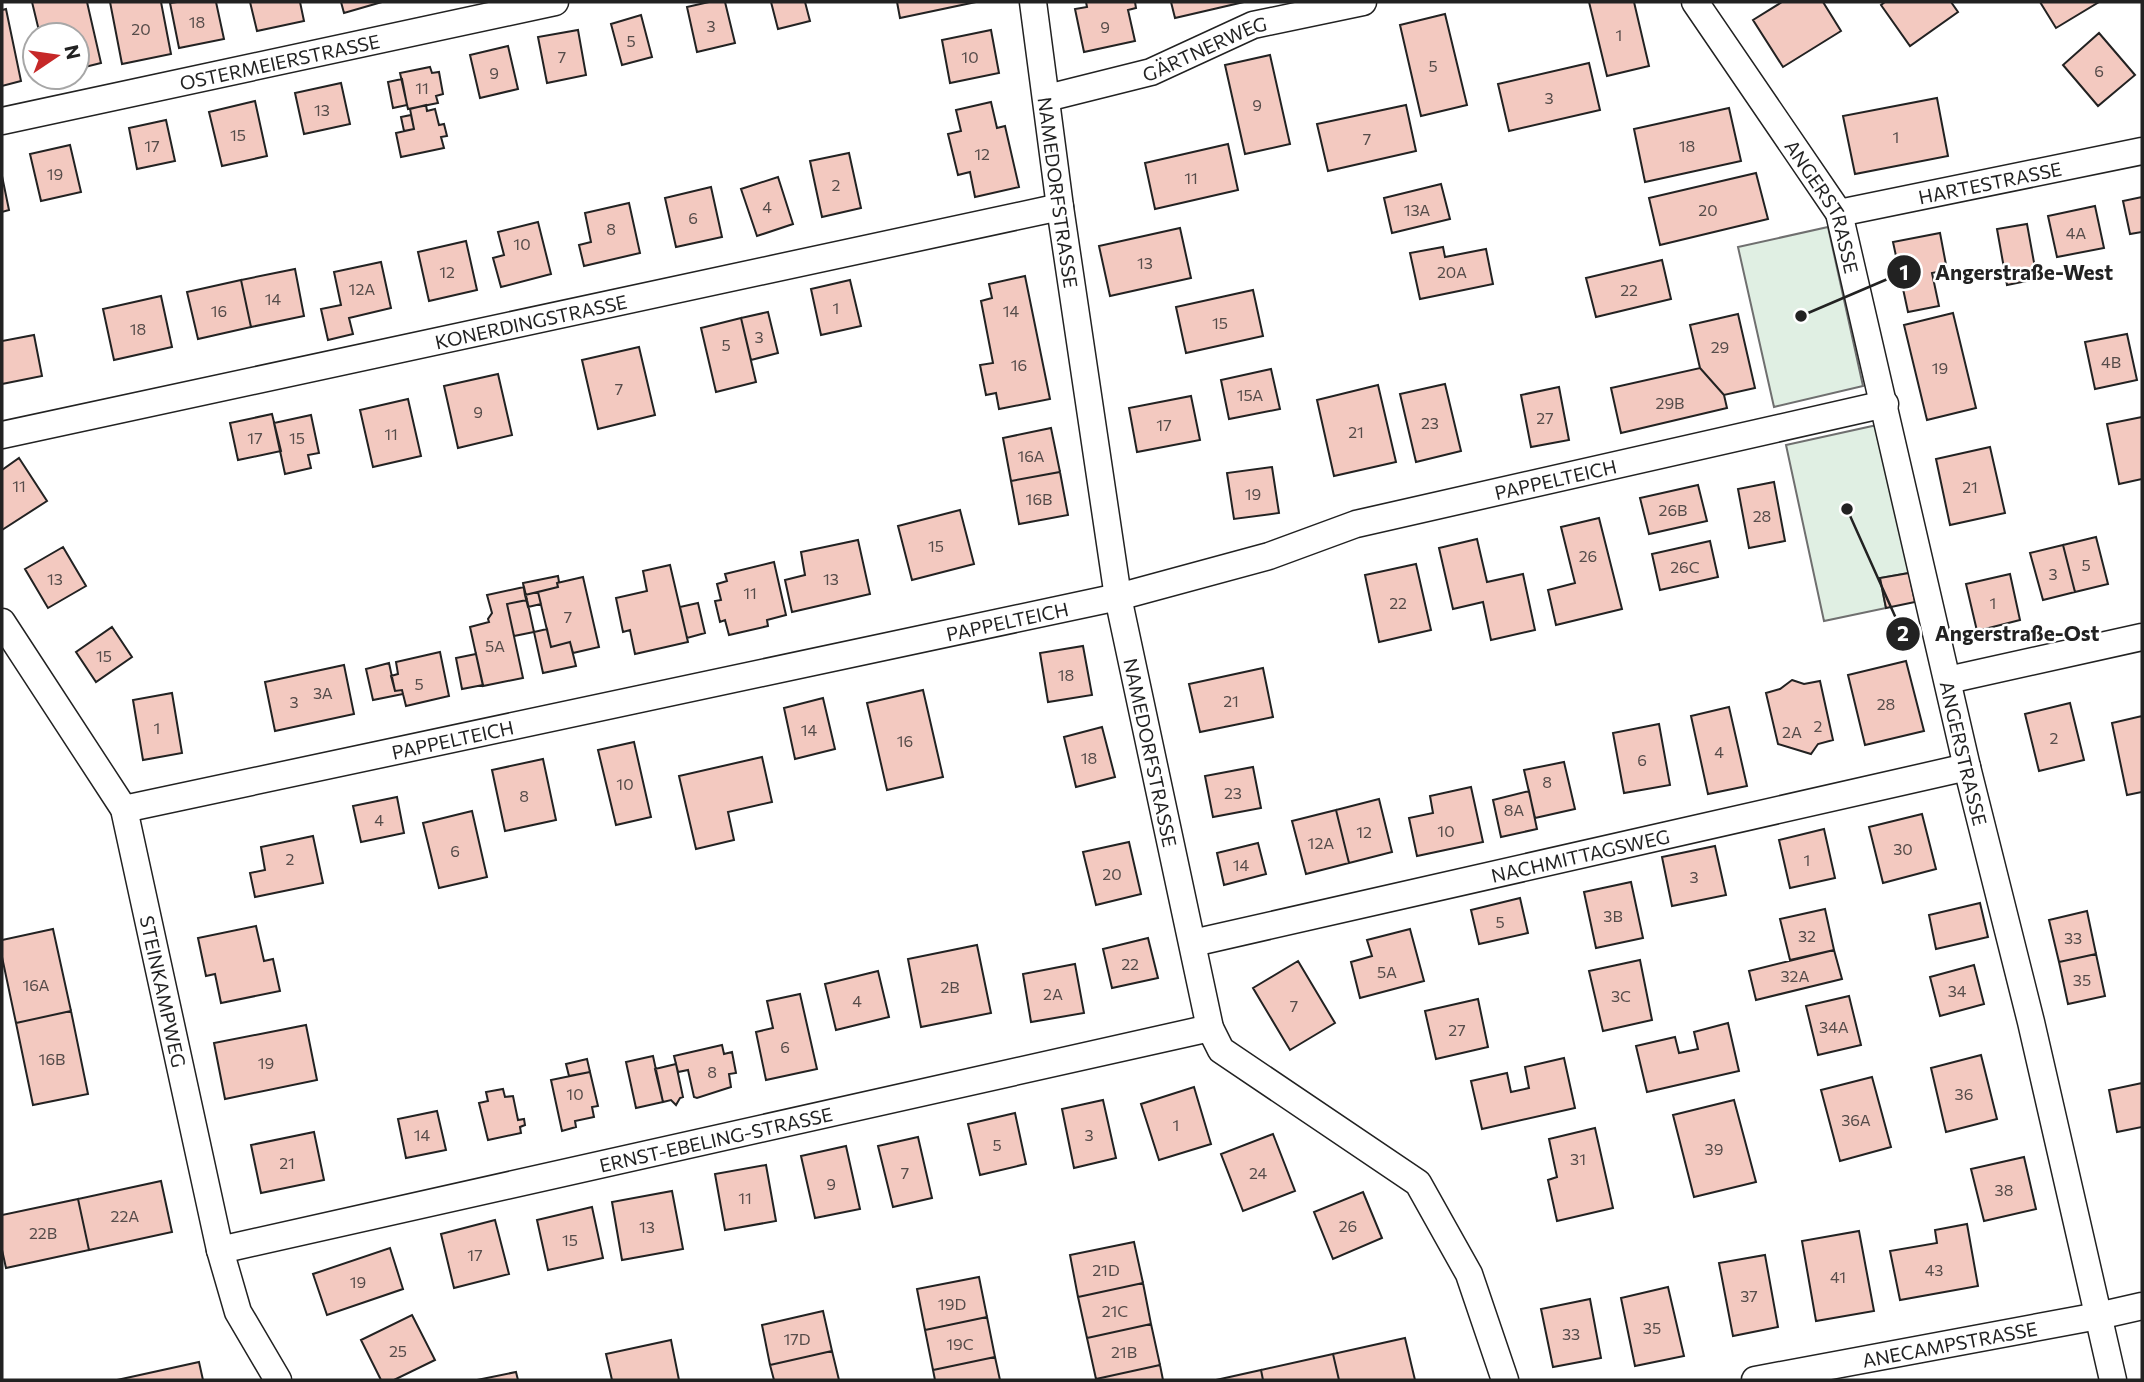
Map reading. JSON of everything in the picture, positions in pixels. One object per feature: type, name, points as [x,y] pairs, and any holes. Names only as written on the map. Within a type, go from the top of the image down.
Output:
[{"type":"street","name":"OSTERMEIERSTRASSE","points":[[2,121],[555,2]]},
{"type":"street","name":"NAMEDORFSTRASSE","points":[[1033,2],[1060,207],[1118,597],[1210,1028],[1220,1050],[1418,1184],[1469,1275],[1505,1380]]},
{"type":"street","name":"GÄRTNERWEG","points":[[1047,98],[1151,72],[1253,25],[1363,2]]},
{"type":"street","name":"ANGERSTRASSE","points":[[1695,2],[1839,213],[2113,1380]]},
{"type":"street","name":"HARTESTRASSE","points":[[1839,213],[2142,151]]},
{"type":"street","name":"KONERDINGSTRASSE","points":[[2,435],[1060,207]]},
{"type":"street","name":"PAPPELTEICH","points":[[124,809],[1118,597],[1269,556],[1356,524],[1885,404]]},
{"type":"street","name":"STEINKAMPWEG","points":[[2,622],[124,809],[220,1250],[238,1312],[278,1380]]},
{"type":"street","points":[[1948,680],[2142,637]]},
{"type":"street","name":"NACHMITTAGSWEG","points":[[1193,943],[1967,767]]},
{"type":"street","name":"ERNST-EBELING-STRASSE","points":[[220,1250],[1210,1028]]},
{"type":"street","name":"ANECAMPSTRASSE","points":[[1755,1380],[2142,1306]]},
{"type":"green space","points":[[1828,227],[1863,386],[1774,407],[1738,247]]},
{"type":"green space","points":[[1877,425],[1909,573],[1880,578],[1886,608],[1824,621],[1786,445]]},
{"type":"building","points":[[32,2],[87,2],[101,63],[91,66],[91,21],[37,21]]},
{"type":"building","points":[[110,2],[161,2],[171,54],[122,64]]},
{"type":"building","points":[[216,2],[224,39],[179,48],[170,3]]},
{"type":"building","points":[[250,2],[300,2],[304,21],[257,31]]},
{"type":"building","points":[[341,2],[382,2],[344,13]]},
{"type":"building","points":[[725,2],[735,43],[697,52],[687,7]]},
{"type":"building","points":[[771,2],[805,2],[810,21],[778,29]]},
{"type":"building","points":[[897,2],[976,2],[900,18]]},
{"type":"building","points":[[1086,2],[1135,2],[1136,8],[1128,10],[1135,41],[1084,52],[1075,9],[1087,7]]},
{"type":"building","points":[[1171,2],[1244,2],[1175,18]]},
{"type":"building","points":[[1589,2],[1634,2],[1649,66],[1607,76]]},
{"type":"building","points":[[1782,2],[1823,2],[1841,31],[1783,67],[1753,20]]},
{"type":"building","points":[[1885,2],[1951,2],[1958,12],[1910,46],[1881,5]]},
{"type":"building","points":[[2040,2],[2099,2],[2056,28]]},
{"type":"building","points":[[6,9],[21,81],[2,86],[2,10]]},
{"type":"building","points":[[1445,14],[1467,105],[1421,116],[1400,25]]},
{"type":"building","points":[[641,15],[652,57],[622,65],[611,24]]},
{"type":"building","points":[[578,30],[586,75],[547,83],[538,37]]},
{"type":"building","points":[[991,30],[999,73],[950,83],[942,40]]},
{"type":"building","points":[[2099,33],[2135,75],[2098,106],[2063,65]]},
{"type":"building","points":[[508,46],[518,89],[480,98],[470,55]]},
{"type":"building","points":[[1270,55],[1290,144],[1245,154],[1225,65]]},
{"type":"building","points":[[1589,63],[1600,110],[1509,131],[1498,84]]},
{"type":"building","points":[[430,67],[432,73],[439,72],[443,94],[436,96],[438,103],[408,109],[400,73]]},
{"type":"building","points":[[402,79],[407,105],[393,108],[388,82]]},
{"type":"building","points":[[341,83],[350,124],[304,134],[295,93]]},
{"type":"building","points":[[1937,98],[1948,156],[1855,174],[1843,116]]},
{"type":"building","points":[[255,101],[267,156],[222,166],[209,112]]},
{"type":"building","points":[[991,102],[997,128],[1005,126],[1019,187],[975,197],[970,172],[958,175],[948,134],[961,131],[956,110]]},
{"type":"building","points":[[426,105],[427,111],[435,109],[439,125],[444,124],[447,136],[441,137],[444,148],[401,157],[396,133],[414,129],[410,109]]},
{"type":"building","points":[[1406,105],[1416,151],[1328,171],[1317,124]]},
{"type":"building","points":[[1729,108],[1741,161],[1645,182],[1634,129]]},
{"type":"building","points":[[411,115],[414,129],[404,131],[401,117]]},
{"type":"building","points":[[166,120],[175,161],[137,169],[129,128]]},
{"type":"building","points":[[1228,144],[1238,190],[1155,209],[1145,163]]},
{"type":"building","points":[[70,145],[81,192],[41,201],[30,154]]},
{"type":"building","points":[[849,153],[861,208],[822,217],[810,161]]},
{"type":"building","points":[[1756,173],[1768,219],[1660,245],[1649,198]]},
{"type":"building","points":[[2,176],[9,210],[2,212]]},
{"type":"building","points":[[778,177],[793,224],[757,236],[741,189]]},
{"type":"building","points":[[1441,184],[1450,219],[1392,233],[1384,198]]},
{"type":"building","points":[[711,187],[722,237],[676,247],[665,198]]},
{"type":"building","points":[[2142,197],[2142,232],[2130,234],[2123,201]]},
{"type":"building","points":[[629,203],[640,253],[584,266],[579,245],[591,242],[585,213]]},
{"type":"building","points":[[2095,206],[2104,248],[2057,257],[2048,216]]},
{"type":"building","points":[[538,222],[551,274],[501,287],[493,258],[504,255],[498,232]]},
{"type":"building","points":[[2027,224],[2037,279],[2007,285],[1997,229]]},
{"type":"building","points":[[1180,228],[1191,278],[1110,296],[1099,246]]},
{"type":"building","points":[[1940,233],[1947,270],[1932,273],[1939,306],[1908,312],[1893,242]]},
{"type":"building","points":[[466,241],[477,290],[429,301],[418,252]]},
{"type":"building","points":[[1443,247],[1445,257],[1486,249],[1493,284],[1420,299],[1410,253]]},
{"type":"building","points":[[1662,260],[1671,299],[1596,317],[1586,278]]},
{"type":"building","points":[[381,262],[391,308],[349,318],[353,334],[328,340],[321,309],[341,305],[334,272]]},
{"type":"building","points":[[295,269],[304,316],[251,327],[241,280]]},
{"type":"building","points":[[1025,276],[1050,399],[999,409],[996,393],[986,395],[980,365],[993,363],[981,301],[992,298],[989,284]]},
{"type":"building","points":[[241,280],[251,327],[198,339],[187,292]]},
{"type":"building","points":[[850,280],[861,326],[821,335],[811,289]]},
{"type":"building","points":[[1253,290],[1263,336],[1186,353],[1176,307]]},
{"type":"building","points":[[161,296],[172,347],[114,360],[103,309]]},
{"type":"building","points":[[768,312],[778,353],[751,360],[741,318]]},
{"type":"building","points":[[1953,313],[1976,408],[1927,420],[1904,325]]},
{"type":"building","points":[[1738,314],[1755,388],[1724,395],[1700,368],[1690,325]]},
{"type":"building","points":[[741,318],[756,382],[716,392],[701,328]]},
{"type":"building","points":[[2127,334],[2137,380],[2095,389],[2085,342]]},
{"type":"building","points":[[34,335],[42,376],[2,384],[2,341]]},
{"type":"building","points":[[639,347],[655,415],[598,429],[582,360]]},
{"type":"building","points":[[1700,368],[1724,395],[1727,408],[1621,433],[1611,388]]},
{"type":"building","points":[[1271,369],[1280,409],[1229,419],[1221,380]]},
{"type":"building","points":[[498,374],[512,435],[458,448],[444,386]]},
{"type":"building","points":[[1445,384],[1461,451],[1416,462],[1400,394]]},
{"type":"building","points":[[1378,385],[1396,462],[1334,476],[1317,400]]},
{"type":"building","points":[[1559,387],[1569,440],[1531,447],[1521,395]]},
{"type":"building","points":[[1191,396],[1200,440],[1137,452],[1129,408]]},
{"type":"building","points":[[408,399],[421,456],[373,467],[360,410]]},
{"type":"building","points":[[272,414],[281,451],[238,460],[230,423]]},
{"type":"building","points":[[311,415],[319,453],[308,455],[311,468],[285,474],[274,423]]},
{"type":"building","points":[[2142,417],[2142,479],[2119,484],[2107,424]]},
{"type":"building","points":[[1051,428],[1060,472],[1011,481],[1003,438]]},
{"type":"building","points":[[1990,447],[2005,513],[1950,525],[1936,459]]},
{"type":"building","points":[[19,458],[47,501],[2,530],[2,470]]},
{"type":"building","points":[[1272,467],[1279,513],[1234,519],[1227,473]]},
{"type":"building","points":[[1060,472],[1068,515],[1019,524],[1011,481]]},
{"type":"building","points":[[1774,482],[1785,541],[1749,548],[1738,489]]},
{"type":"building","points":[[1698,485],[1707,521],[1649,534],[1640,498]]},
{"type":"building","points":[[960,510],[974,564],[912,580],[898,526]]},
{"type":"building","points":[[1599,518],[1622,609],[1556,625],[1548,590],[1575,583],[1561,527]]},
{"type":"building","points":[[2096,537],[2108,584],[2075,592],[2063,545]]},
{"type":"building","points":[[1477,539],[1487,582],[1523,574],[1535,630],[1491,640],[1483,602],[1453,609],[1439,548]]},
{"type":"building","points":[[858,540],[870,594],[792,612],[785,580],[805,575],[801,552]]},
{"type":"building","points":[[1710,541],[1718,577],[1660,590],[1652,554]]},
{"type":"building","points":[[2063,545],[2075,592],[2043,600],[2030,553]]},
{"type":"building","points":[[63,547],[86,586],[48,608],[25,569]]},
{"type":"building","points":[[774,562],[786,615],[767,620],[768,626],[729,635],[725,620],[720,622],[715,601],[721,600],[717,584],[727,581],[725,574]]},
{"type":"building","points":[[1416,564],[1431,630],[1379,642],[1365,575]]},
{"type":"building","points":[[670,565],[688,642],[635,654],[630,630],[623,632],[616,598],[647,591],[643,571]]},
{"type":"building","points":[[1909,573],[1915,602],[1886,608],[1880,578]]},
{"type":"building","points":[[2010,574],[2020,620],[1977,631],[1966,584]]},
{"type":"building","points":[[558,576],[558,587],[525,595],[523,583]]},
{"type":"building","points":[[583,577],[599,647],[573,653],[570,642],[551,647],[538,592],[558,587],[557,583]]},
{"type":"building","points":[[524,587],[527,600],[507,604],[523,678],[483,686],[470,627],[489,622],[492,613],[487,595]]},
{"type":"building","points":[[538,592],[541,604],[528,607],[525,595]]},
{"type":"building","points":[[527,600],[534,632],[514,636],[507,604]]},
{"type":"building","points":[[698,603],[705,633],[687,638],[680,607]]},
{"type":"building","points":[[112,627],[132,657],[96,682],[76,652]]},
{"type":"building","points":[[547,629],[551,647],[570,642],[576,666],[543,673],[534,632]]},
{"type":"building","points":[[1083,646],[1092,695],[1048,702],[1040,653]]},
{"type":"building","points":[[440,652],[449,696],[406,706],[402,690],[395,691],[391,676],[398,674],[396,662]]},
{"type":"building","points":[[476,654],[483,685],[462,689],[456,658]]},
{"type":"building","points":[[1906,661],[1924,731],[1865,745],[1848,675]]},
{"type":"building","points":[[389,663],[395,691],[402,690],[403,694],[373,700],[366,669]]},
{"type":"building","points":[[344,665],[354,714],[275,731],[265,682]]},
{"type":"building","points":[[1263,668],[1273,717],[1200,732],[1189,684]]},
{"type":"building","points":[[1792,680],[1804,684],[1820,681],[1833,740],[1818,744],[1811,754],[1778,744],[1766,693],[1780,689]]},
{"type":"building","points":[[923,690],[943,777],[887,790],[867,703]]},
{"type":"building","points":[[172,693],[182,753],[143,760],[133,700]]},
{"type":"building","points":[[823,698],[835,749],[795,759],[784,708]]},
{"type":"building","points":[[2070,703],[2084,760],[2039,771],[2025,714]]},
{"type":"building","points":[[1729,707],[1747,786],[1708,794],[1691,716]]},
{"type":"building","points":[[2142,716],[2142,792],[2127,795],[2112,723]]},
{"type":"building","points":[[1659,724],[1670,785],[1624,793],[1613,733]]},
{"type":"building","points":[[1102,727],[1115,777],[1076,787],[1064,737]]},
{"type":"building","points":[[634,742],[651,817],[616,825],[598,750]]},
{"type":"building","points":[[762,757],[772,802],[728,812],[734,840],[696,849],[679,776]]},
{"type":"building","points":[[543,759],[556,820],[505,831],[492,770]]},
{"type":"building","points":[[1564,762],[1575,809],[1535,818],[1524,770]]},
{"type":"building","points":[[1253,767],[1261,808],[1213,817],[1205,776]]},
{"type":"building","points":[[1471,787],[1483,842],[1417,856],[1409,818],[1433,813],[1430,796]]},
{"type":"building","points":[[1529,791],[1537,829],[1501,837],[1493,800]]},
{"type":"building","points":[[397,797],[404,833],[361,842],[353,806]]},
{"type":"building","points":[[1379,799],[1392,852],[1349,863],[1336,810]]},
{"type":"building","points":[[1336,810],[1349,863],[1306,874],[1292,821]]},
{"type":"building","points":[[472,811],[487,877],[439,888],[423,823]]},
{"type":"building","points":[[1922,814],[1936,869],[1883,883],[1869,827]]},
{"type":"building","points":[[1824,829],[1835,878],[1790,888],[1779,840]]},
{"type":"building","points":[[313,836],[323,883],[255,897],[250,873],[265,870],[261,847]]},
{"type":"building","points":[[1129,842],[1141,894],[1096,905],[1083,852]]},
{"type":"building","points":[[1258,843],[1266,874],[1224,885],[1217,853]]},
{"type":"building","points":[[1715,846],[1726,895],[1672,906],[1662,857]]},
{"type":"building","points":[[1631,882],[1643,938],[1596,948],[1584,892]]},
{"type":"building","points":[[1520,898],[1528,933],[1479,944],[1471,910]]},
{"type":"building","points":[[1980,903],[1988,937],[1936,949],[1929,915]]},
{"type":"building","points":[[1825,909],[1834,950],[1790,960],[1780,919]]},
{"type":"building","points":[[2087,911],[2096,954],[2059,962],[2049,920]]},
{"type":"building","points":[[256,926],[264,961],[273,959],[280,991],[221,1003],[215,974],[206,976],[198,938]]},
{"type":"building","points":[[53,929],[71,1011],[16,1023],[2,957],[2,940]]},
{"type":"building","points":[[1410,929],[1424,981],[1360,998],[1351,962],[1372,956],[1367,940]]},
{"type":"building","points":[[1148,938],[1158,978],[1112,988],[1103,949]]},
{"type":"building","points":[[977,945],[991,1013],[921,1027],[908,959]]},
{"type":"building","points":[[1834,950],[1842,979],[1756,1000],[1749,971]]},
{"type":"building","points":[[2096,954],[2105,996],[2068,1004],[2059,962]]},
{"type":"building","points":[[1640,960],[1652,1020],[1603,1031],[1589,971]]},
{"type":"building","points":[[1298,961],[1335,1023],[1290,1050],[1253,988]]},
{"type":"building","points":[[1075,964],[1084,1013],[1031,1022],[1023,974]]},
{"type":"building","points":[[1974,965],[1984,1004],[1940,1016],[1930,977]]},
{"type":"building","points":[[878,971],[889,1017],[836,1030],[825,984]]},
{"type":"building","points":[[800,994],[817,1069],[766,1080],[756,1032],[773,1028],[767,1001]]},
{"type":"building","points":[[1849,996],[1861,1045],[1818,1055],[1806,1006]]},
{"type":"building","points":[[1478,999],[1488,1047],[1436,1059],[1425,1011]]},
{"type":"building","points":[[71,1011],[88,1094],[33,1105],[16,1023]]},
{"type":"building","points":[[1728,1023],[1739,1071],[1647,1092],[1636,1046],[1675,1037],[1679,1053],[1698,1049],[1694,1032]]},
{"type":"building","points":[[306,1025],[317,1080],[225,1099],[214,1043]]},
{"type":"building","points":[[722,1045],[724,1054],[732,1052],[736,1073],[729,1074],[731,1087],[694,1097],[688,1070],[678,1072],[674,1056]]},
{"type":"building","points":[[1981,1055],[1997,1119],[1946,1132],[1931,1068]]},
{"type":"building","points":[[653,1056],[663,1102],[636,1108],[626,1062]]},
{"type":"building","points":[[1564,1058],[1575,1108],[1482,1129],[1471,1081],[1507,1073],[1511,1092],[1529,1088],[1525,1067]]},
{"type":"building","points":[[587,1059],[590,1072],[569,1076],[566,1064]]},
{"type":"building","points":[[676,1064],[683,1097],[676,1105],[671,1100],[663,1102],[655,1069]]},
{"type":"building","points":[[590,1072],[598,1106],[592,1107],[594,1117],[575,1121],[576,1127],[562,1131],[551,1080]]},
{"type":"building","points":[[1872,1077],[1891,1147],[1840,1161],[1821,1090]]},
{"type":"building","points":[[2142,1083],[2142,1127],[2117,1132],[2109,1090]]},
{"type":"building","points":[[1194,1087],[1211,1144],[1159,1160],[1141,1104]]},
{"type":"building","points":[[503,1089],[505,1097],[513,1096],[518,1120],[524,1119],[525,1125],[520,1127],[521,1133],[488,1140],[479,1103],[488,1101],[486,1092]]},
{"type":"building","points":[[1103,1100],[1116,1158],[1074,1168],[1062,1109]]},
{"type":"building","points":[[1734,1100],[1756,1182],[1694,1197],[1673,1115]]},
{"type":"building","points":[[437,1111],[446,1150],[406,1158],[398,1119]]},
{"type":"building","points":[[1015,1113],[1026,1164],[980,1175],[968,1124]]},
{"type":"building","points":[[1595,1128],[1613,1208],[1557,1221],[1548,1180],[1557,1177],[1549,1139]]},
{"type":"building","points":[[314,1132],[324,1180],[261,1193],[251,1145]]},
{"type":"building","points":[[1273,1134],[1295,1191],[1243,1211],[1221,1154]]},
{"type":"building","points":[[918,1137],[932,1198],[893,1207],[878,1146]]},
{"type":"building","points":[[846,1146],[860,1209],[815,1218],[801,1156]]},
{"type":"building","points":[[2024,1157],[2036,1209],[1984,1221],[1971,1169]]},
{"type":"building","points":[[766,1165],[776,1221],[725,1230],[715,1174]]},
{"type":"building","points":[[161,1181],[172,1232],[89,1250],[78,1199]]},
{"type":"building","points":[[672,1191],[683,1249],[622,1260],[612,1202]]},
{"type":"building","points":[[1363,1192],[1382,1238],[1333,1259],[1314,1212]]},
{"type":"building","points":[[78,1199],[89,1250],[6,1268],[2,1250],[2,1215]]},
{"type":"building","points":[[592,1207],[603,1258],[548,1270],[537,1220]]},
{"type":"building","points":[[495,1220],[509,1274],[454,1288],[441,1234]]},
{"type":"building","points":[[1967,1224],[1978,1286],[1900,1300],[1890,1251],[1937,1243],[1935,1230]]},
{"type":"building","points":[[1859,1231],[1874,1311],[1816,1321],[1802,1241]]},
{"type":"building","points":[[1134,1242],[1143,1283],[1078,1297],[1070,1255]]},
{"type":"building","points":[[390,1248],[403,1289],[327,1315],[313,1274]]},
{"type":"building","points":[[1765,1255],[1778,1327],[1733,1336],[1719,1263]]},
{"type":"building","points":[[979,1277],[987,1317],[925,1330],[917,1289]]},
{"type":"building","points":[[1143,1283],[1151,1324],[1087,1338],[1078,1297]]},
{"type":"building","points":[[1668,1287],[1684,1356],[1635,1366],[1621,1298]]},
{"type":"building","points":[[1590,1299],[1601,1358],[1553,1367],[1541,1309]]},
{"type":"building","points":[[823,1311],[832,1351],[770,1365],[762,1325]]},
{"type":"building","points":[[412,1315],[435,1360],[394,1380],[381,1380],[361,1340]]},
{"type":"building","points":[[987,1317],[995,1357],[933,1370],[925,1330]]},
{"type":"building","points":[[1151,1324],[1160,1365],[1096,1379],[1087,1338]]},
{"type":"building","points":[[1405,1338],[1415,1380],[1339,1380],[1333,1354]]},
{"type":"building","points":[[671,1340],[679,1380],[612,1380],[606,1354]]},
{"type":"building","points":[[832,1351],[839,1380],[774,1380],[770,1365]]},
{"type":"building","points":[[1333,1354],[1339,1380],[1263,1380],[1261,1370]]},
{"type":"building","points":[[995,1357],[1000,1380],[935,1380],[933,1370]]},
{"type":"building","points":[[199,1362],[203,1380],[117,1380]]},
{"type":"building","points":[[1160,1365],[1163,1380],[1096,1380],[1096,1379]]},
{"type":"building","points":[[1261,1370],[1263,1380],[1216,1380]]},
{"type":"building","points":[[516,1372],[518,1380],[477,1380]]},
{"type":"place","name":"Angerstraße-West","points":[[1801,316]]},
{"type":"place","name":"Angerstraße-Ost","points":[[1847,509]]}]
